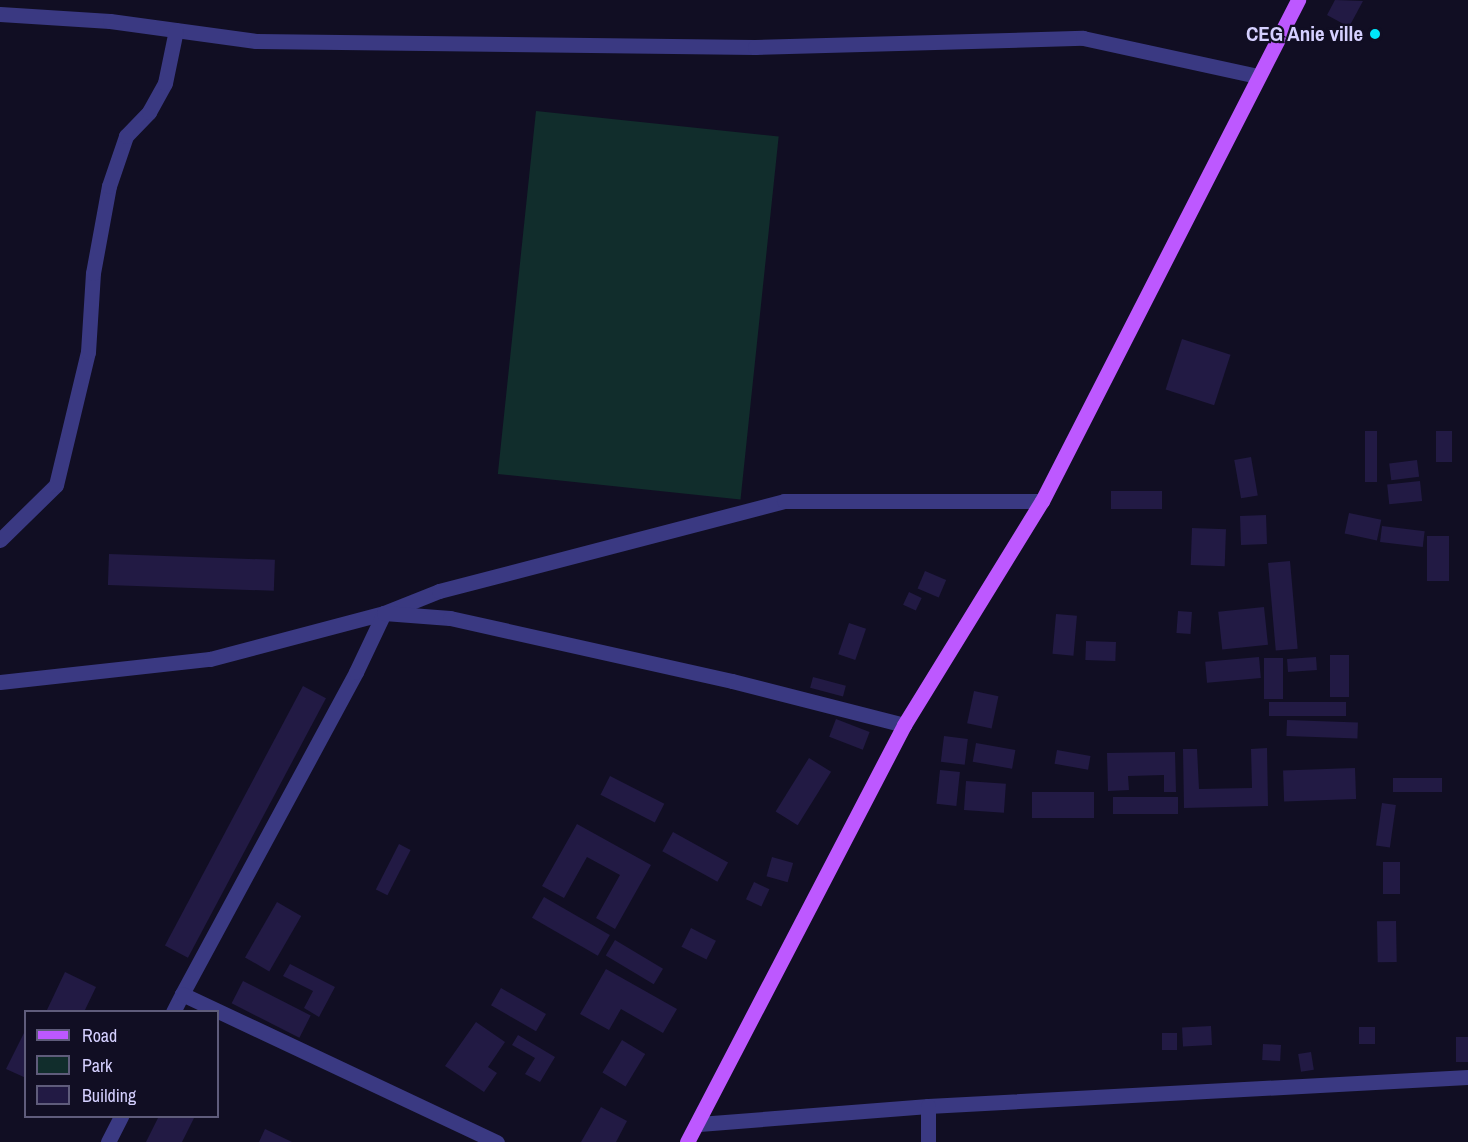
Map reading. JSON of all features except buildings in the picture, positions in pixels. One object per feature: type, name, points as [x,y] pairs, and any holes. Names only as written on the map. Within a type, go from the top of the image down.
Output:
[{"type":"main road","points":[[687,1142],[699,1124],[904,724],[1042,501],[1257,76],[1298,0]]},
{"type":"street","points":[[0,14],[176,30],[256,41],[755,47],[1083,38],[1257,76]]},
{"type":"street","points":[[0,540],[56,485],[88,352],[93,273],[109,186],[126,136],[149,112],[165,83],[176,30]]},
{"type":"street","points":[[0,682],[210,659],[384,613],[439,591],[784,501],[1042,501]]},
{"type":"street","points":[[384,613],[461,621],[732,681],[904,724]]},
{"type":"street","points":[[174,1010],[356,672],[384,613]]},
{"type":"street","points":[[182,994],[216,1010]]},
{"type":"street","points":[[219,1011],[497,1142]]},
{"type":"street","points":[[699,1124],[928,1106],[1468,1077]]},
{"type":"street","points":[[928,1106],[928,1142]]},
{"type":"street","points":[[108,1142],[119,1118]]},
{"type":"green space","points":[[536,111],[779,137],[741,500],[498,474]]},
{"type":"place","name":"CEG Anie ville","points":[[1375,34]]}]
